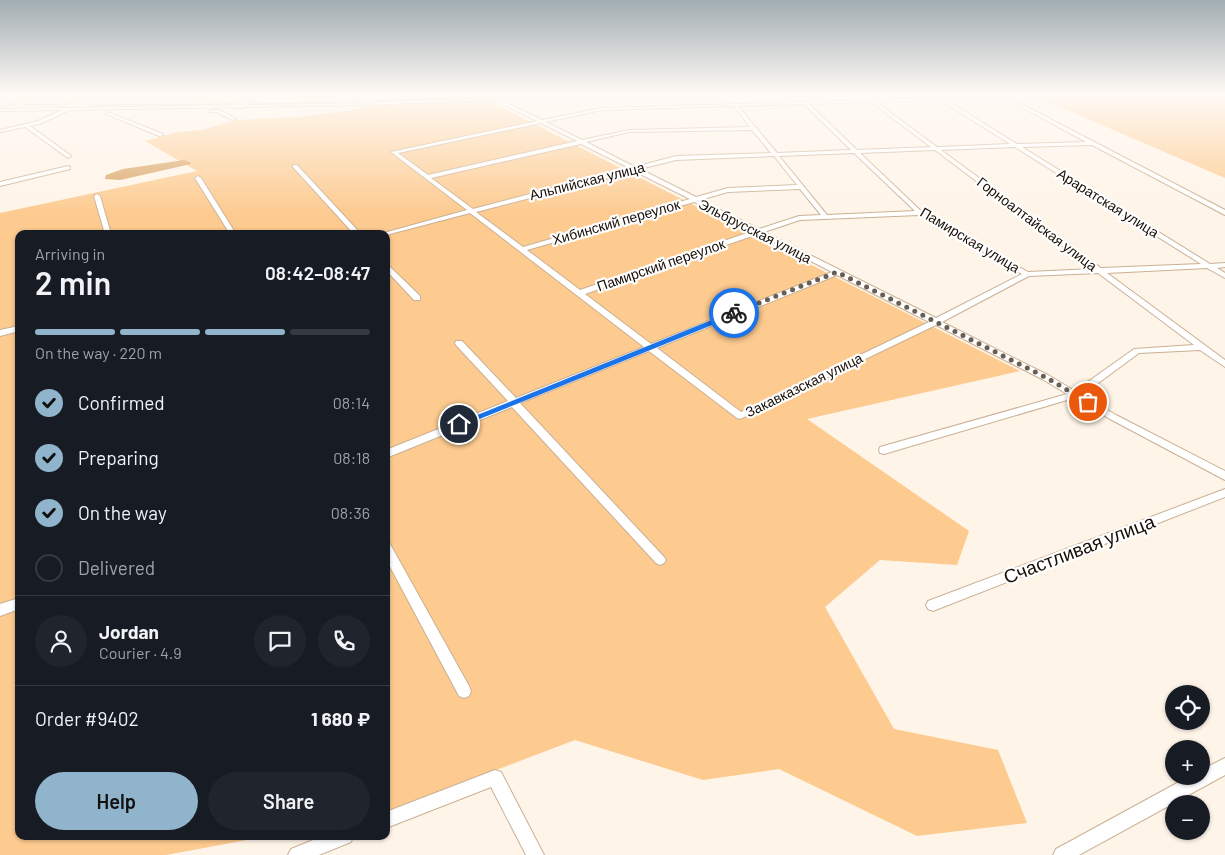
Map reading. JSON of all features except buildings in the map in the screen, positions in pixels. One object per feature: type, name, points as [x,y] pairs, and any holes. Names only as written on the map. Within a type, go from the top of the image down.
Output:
[{"type":"street","points":[[39,135],[68,156]]},
{"type":"street","name":"Закавказская улица","points":[[476,135],[394,152],[740,416],[935,322],[1027,274],[1225,265]]},
{"type":"street","name":"Эльбрусская улица","points":[[568,135],[1045,377],[1113,417],[1225,476]]},
{"type":"street","points":[[427,177],[612,135]]},
{"type":"street","points":[[759,135],[825,216]]},
{"type":"street","name":"Памирская улица","points":[[839,135],[920,213],[1027,274]]},
{"type":"street","name":"Горноалтайская улица","points":[[918,135],[1225,364]]},
{"type":"street","name":"Араратская улица","points":[[998,135],[1225,276]]},
{"type":"street","points":[[1078,135],[1225,213]]},
{"type":"street","name":"Альпийская улица","points":[[390,232],[676,158],[1093,143]]},
{"type":"street","points":[[295,166],[354,230]]},
{"type":"street","points":[[0,184],[68,168]]},
{"type":"street","points":[[198,178],[230,230]]},
{"type":"street","name":"Хибинский переулок","points":[[522,249],[728,190],[800,187]]},
{"type":"street","points":[[97,196],[107,230]]},
{"type":"street","name":"Памирский переулок","points":[[579,293],[799,218],[920,213]]},
{"type":"street","points":[[390,269],[417,298]]},
{"type":"street","points":[[390,452],[837,272]]},
{"type":"street","points":[[0,333],[15,329]]},
{"type":"street","points":[[459,342],[660,560]]},
{"type":"street","points":[[884,450],[1075,395],[1137,351],[1202,347]]},
{"type":"street","name":"Счастливая улица","points":[[933,605],[1225,493]]},
{"type":"street","points":[[390,554],[464,691]]},
{"type":"street","points":[[0,610],[15,604]]},
{"type":"street","points":[[1062,855],[1225,766]]},
{"type":"street","points":[[390,818],[495,778],[535,855]]},
{"type":"street","points":[[297,855],[335,840]]},
{"type":"shaded area","points":[[167,135],[556,135],[1020,371],[807,419],[969,531],[957,565],[880,560],[825,607],[894,729],[998,750],[1027,823],[917,836],[779,769],[703,780],[575,740],[390,810],[390,230],[15,230],[15,840],[247,840],[166,855],[0,855],[0,213],[197,171],[145,141]]},
{"type":"shaded area","points":[[1125,135],[1225,135],[1225,178]]},
{"type":"shaded area","points":[[184,160],[191,164],[120,180],[105,179],[106,175],[123,169]]},
{"type":"way so far","points":[[734,313],[837,272],[1045,377],[1088,402]]},
{"type":"route","points":[[459,424],[734,313]]}]
